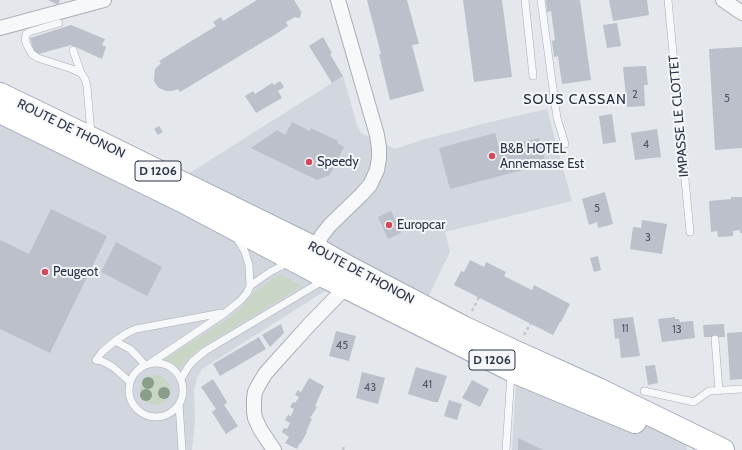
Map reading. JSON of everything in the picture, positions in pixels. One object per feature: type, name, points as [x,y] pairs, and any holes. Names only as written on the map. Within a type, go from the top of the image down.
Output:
[{"type":"main road","name":"ROUTE DE THONON","points":[[0,94],[315,248],[463,327],[598,389],[723,450]]},
{"type":"main road","name":"ROUTE DE THONON","points":[[0,112],[182,202],[511,370],[653,430],[695,450]]},
{"type":"main road","points":[[293,260],[315,248]]},
{"type":"street","points":[[0,28],[104,0]]},
{"type":"street","points":[[315,248],[322,235],[330,225],[370,185],[377,170],[379,158],[377,135],[338,0]]},
{"type":"street","points":[[723,0],[742,13]]},
{"type":"street","points":[[274,450],[260,429],[255,418],[255,392],[265,374],[309,325],[337,282]]},
{"type":"lane","points":[[525,0],[533,76]]},
{"type":"lane","points":[[541,0],[557,118],[565,144]]},
{"type":"lane","name":"IMPASSE LE CLOTTET","points":[[668,0],[690,232]]},
{"type":"lane","points":[[59,23],[26,34],[25,40],[28,48],[32,54],[38,58],[81,73]]},
{"type":"lane","points":[[73,50],[81,73],[88,86],[91,138]]},
{"type":"lane","points":[[230,227],[242,246],[247,259],[250,270],[250,286]]},
{"type":"lane","points":[[115,341],[130,349],[147,364],[166,364],[179,375],[183,390],[182,397],[174,410],[167,415],[159,417],[147,416],[136,409],[129,394],[130,382],[136,372],[147,364],[225,312],[243,297],[250,286],[270,272],[293,260]]},
{"type":"lane","points":[[181,379],[190,364],[205,351],[337,282]]},
{"type":"lane","points":[[130,382],[114,367],[102,361],[96,360],[102,352],[115,341],[136,329],[225,312]]},
{"type":"lane","points":[[715,339],[719,390]]},
{"type":"lane","points":[[506,450],[511,370]]},
{"type":"lane","points":[[644,391],[694,402],[709,391],[742,389]]},
{"type":"lane","points":[[179,404],[182,450]]},
{"type":"shaded area","points":[[343,76],[357,125],[361,133],[395,149],[425,139],[482,124],[547,109],[572,201],[445,232],[450,252],[428,297],[344,279],[202,369],[194,389],[195,421],[192,450],[0,450],[0,104],[166,188]]},
{"type":"shaded area","points":[[517,365],[686,440],[687,450],[512,450]]},
{"type":"green space","points":[[281,275],[302,286],[208,343],[195,352],[179,368],[173,363],[164,360],[234,315],[253,294],[273,278]]},
{"type":"green space","points":[[155,375],[165,380],[170,390],[165,400],[155,405],[145,400],[140,390],[145,380]]},
{"type":"building","points":[[48,0],[60,0],[58,5]]},
{"type":"building","points":[[257,0],[294,0],[302,13],[300,18],[295,17],[286,22],[288,26],[276,34],[180,92],[178,89],[166,91],[157,86],[154,78],[155,69],[161,63],[159,61],[216,26],[213,22],[221,17],[223,21]]},
{"type":"building","points":[[367,0],[407,0],[419,44],[412,45],[424,91],[390,100],[379,54],[381,54]]},
{"type":"building","points":[[463,0],[502,0],[512,77],[474,82]]},
{"type":"building","points":[[546,0],[580,0],[591,80],[562,84],[558,56],[554,57],[552,41],[555,40],[551,11],[547,12]]},
{"type":"building","points":[[609,0],[647,0],[649,15],[613,21]]},
{"type":"building","points":[[617,23],[621,46],[607,48],[603,25]]},
{"type":"building","points":[[71,25],[105,39],[102,45],[106,47],[102,59],[71,45],[35,55],[30,38]]},
{"type":"building","points":[[323,37],[332,53],[330,54],[343,76],[332,83],[309,46]]},
{"type":"building","points":[[742,47],[742,148],[715,150],[709,49]]},
{"type":"building","points":[[646,66],[648,85],[644,85],[645,106],[627,107],[623,67]]},
{"type":"building","points":[[280,81],[284,87],[278,91],[282,98],[256,113],[245,96],[253,91],[255,94],[272,83],[274,85]]},
{"type":"building","points":[[612,114],[616,142],[603,144],[599,116]]},
{"type":"building","name":"Speedy","points":[[292,122],[310,131],[311,128],[338,141],[337,143],[344,147],[330,175],[317,180],[251,148],[277,130],[285,135]]},
{"type":"building","points":[[159,126],[163,132],[158,135],[154,129]]},
{"type":"building","points":[[657,129],[661,157],[635,160],[631,133]]},
{"type":"building","name":"B&B HOTEL Annemasse Est","points":[[495,133],[499,148],[539,138],[546,164],[450,189],[439,148]]},
{"type":"building","points":[[605,192],[613,224],[598,228],[597,222],[589,225],[582,199]]},
{"type":"building","points":[[731,197],[742,197],[742,233],[740,233],[740,230],[733,231],[733,236],[718,237],[717,231],[711,232],[709,201],[731,199]]},
{"type":"building","name":"Peugeot","points":[[51,209],[107,236],[50,353],[0,329],[0,240],[29,254]]},
{"type":"building","name":"Europcar","points":[[391,211],[401,233],[388,239],[378,217]]},
{"type":"building","points":[[642,220],[667,224],[662,254],[630,249],[633,227],[641,228]]},
{"type":"building","points":[[116,242],[162,267],[147,296],[101,272]]},
{"type":"building","points":[[598,256],[601,270],[594,272],[590,258]]},
{"type":"building","points":[[470,260],[484,267],[486,262],[506,272],[504,276],[532,290],[534,285],[570,304],[553,335],[454,285],[461,271],[464,272]]},
{"type":"building","points":[[633,317],[640,356],[621,358],[619,338],[615,339],[613,319]]},
{"type":"building","points":[[675,317],[675,319],[679,319],[680,322],[693,321],[695,338],[662,342],[658,319]]},
{"type":"building","points":[[281,324],[284,333],[270,347],[262,335]]},
{"type":"building","points":[[724,324],[725,337],[704,337],[703,325]]},
{"type":"building","points":[[336,331],[356,336],[349,361],[329,356]]},
{"type":"building","points":[[742,332],[742,379],[730,380],[727,333]]},
{"type":"building","points":[[259,337],[266,349],[220,376],[213,364]]},
{"type":"building","points":[[655,365],[658,383],[648,385],[645,366]]},
{"type":"building","points":[[416,367],[447,376],[438,402],[408,394]]},
{"type":"building","points":[[362,372],[385,378],[378,404],[356,398]]},
{"type":"building","points":[[309,378],[324,386],[315,406],[317,407],[310,418],[312,419],[307,432],[297,449],[285,443],[289,437],[282,432],[284,428],[287,429],[290,423],[285,420],[288,415],[291,416],[294,409],[290,407],[299,397],[295,395],[298,390],[301,392]]},
{"type":"building","points":[[213,379],[227,402],[224,405],[238,426],[226,434],[212,412],[216,409],[201,387]]},
{"type":"building","points":[[472,380],[489,389],[480,407],[462,398]]},
{"type":"building","points":[[449,400],[462,404],[457,420],[444,416]]},
{"type":"building","points":[[518,438],[543,450],[518,450]]},
{"type":"place","name":"B&B HOTEL Annemasse Est","points":[[492,156]]},
{"type":"place","name":"Speedy","points":[[309,162]]},
{"type":"place","name":"Europcar","points":[[389,225]]},
{"type":"place","name":"Peugeot","points":[[45,272]]},
{"type":"district","name":"SOUS CASSAN","points":[[575,100]]}]
